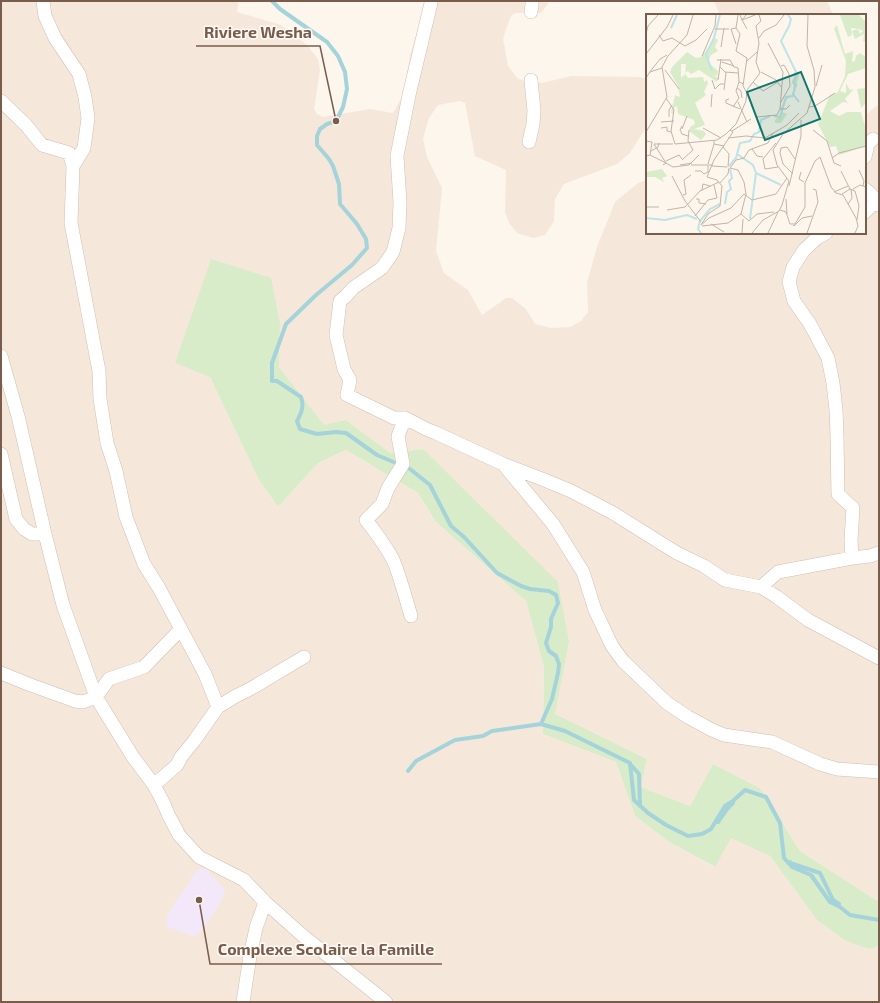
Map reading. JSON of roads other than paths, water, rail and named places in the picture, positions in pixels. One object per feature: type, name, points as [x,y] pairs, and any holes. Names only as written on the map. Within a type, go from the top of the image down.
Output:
[{"type":"street","points":[[43,1],[45,16],[55,38],[79,74],[85,97],[88,118],[84,148],[73,166]]},
{"type":"street","points":[[431,3],[409,95],[397,156],[400,202],[399,228],[393,252],[382,268],[353,288],[340,301],[336,335],[344,369],[350,380],[347,395],[394,418],[405,418],[503,464],[571,491],[613,513],[670,549],[704,566],[725,580],[761,588],[777,597],[808,620],[879,658]]},
{"type":"street","points":[[529,142],[534,111],[531,80]]},
{"type":"street","points":[[1,101],[26,125],[42,145],[69,153],[73,166],[71,223],[99,371],[100,398],[107,443],[116,471],[126,517],[144,564],[205,674],[218,707]]},
{"type":"street","points":[[866,153],[868,144],[872,139]]},
{"type":"street","points":[[866,190],[878,203],[871,206],[866,211]]},
{"type":"street","points":[[824,234],[817,238],[804,250],[793,267],[789,282],[794,301],[810,324],[828,358],[833,382],[838,436],[838,494],[853,508],[850,540],[852,558]]},
{"type":"street","points":[[1,356],[18,416],[63,605],[96,696],[133,757],[154,785],[179,835],[199,857],[244,880],[265,902],[302,935],[386,1002]]},
{"type":"street","points":[[405,418],[398,436],[403,464],[388,488],[382,504],[366,520],[384,544],[394,562],[411,616]]},
{"type":"street","points":[[1,454],[16,519],[24,529],[32,534],[45,534]]},
{"type":"street","points":[[503,464],[553,524],[583,572],[595,610],[612,646],[623,661],[667,703],[688,717],[724,735],[772,742],[820,764],[837,769],[879,772]]},
{"type":"street","points":[[761,588],[778,572],[870,556],[879,553]]},
{"type":"street","points":[[1,673],[75,701],[83,702],[96,696],[109,679],[144,667],[180,629]]},
{"type":"street","points":[[154,785],[177,765],[181,757],[218,707],[304,657]]},
{"type":"street","points":[[243,1002],[256,928],[265,902]]},
{"type":"waterway","points":[[272,1],[280,9],[327,42],[338,56],[345,72],[347,89],[343,107],[336,121],[327,124],[320,129],[317,136],[317,145],[333,166],[339,184],[340,204],[357,224],[366,239],[367,248],[352,265],[316,295],[286,324],[272,363],[272,381],[277,381],[301,397],[302,409],[297,421],[300,429],[317,434],[336,432],[346,433],[377,455],[410,469],[430,485],[451,526],[464,537],[497,573],[521,586],[530,589],[549,591],[556,595],[558,603],[551,619],[551,627],[546,643],[549,651],[556,656],[559,664],[558,673],[552,699],[541,724]]},
{"type":"waterway","points":[[408,771],[416,761],[455,740],[483,736],[492,731],[541,724],[565,731],[630,763],[634,800],[648,813],[666,825],[688,836],[702,834],[711,829],[725,806],[745,790],[766,797],[780,823],[784,858],[792,867],[811,875],[830,902],[840,907],[850,915],[879,920]]},
{"type":"waterway","points":[[630,764],[639,774],[640,806]]},
{"type":"waterway","points":[[718,822],[733,803]]},
{"type":"waterway","points":[[790,862],[820,873],[833,900],[839,904]]},
{"type":"place","name":"Riviere Wesha","points":[[336,121]]},
{"type":"place","name":"Complexe Scolaire la Famille","points":[[199,900]]}]
